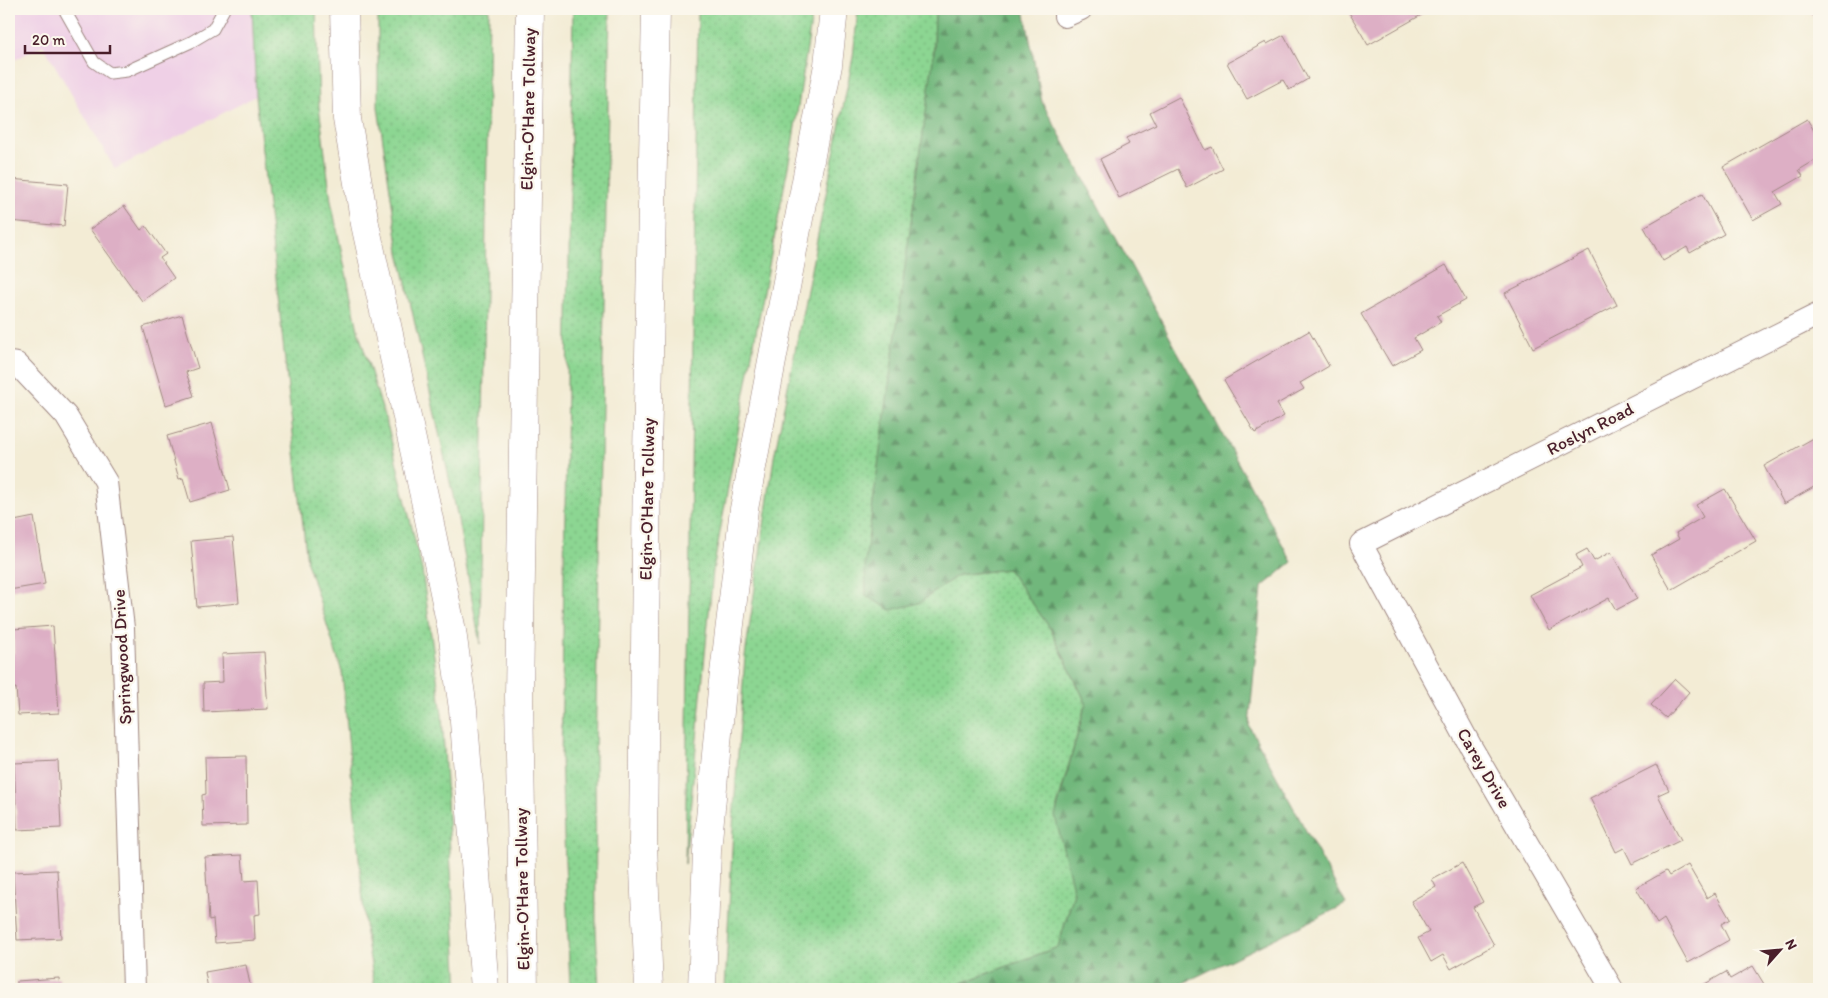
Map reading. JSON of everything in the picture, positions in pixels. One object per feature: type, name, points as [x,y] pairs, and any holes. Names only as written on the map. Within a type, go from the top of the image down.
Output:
[{"type":"highway","points":[[344,9],[347,119],[365,224],[452,631],[464,710],[485,989]]},
{"type":"highway","name":"Elgin-O'Hare Tollway","points":[[524,989],[519,696],[530,9]]},
{"type":"highway","name":"Elgin-O'Hare Tollway","points":[[649,989],[644,826],[647,455],[656,9]]},
{"type":"highway","points":[[702,989],[707,851],[722,690],[744,510],[826,75],[834,9]]},
{"type":"street","name":"Roslyn Road","points":[[1361,544],[1819,314]]},
{"type":"street","name":"Springwood Drive","points":[[9,362],[17,364],[66,416],[106,482],[123,628],[134,989]]},
{"type":"street","name":"Carey Drive","points":[[1361,544],[1471,747],[1612,989]]},
{"type":"lane","points":[[64,9],[94,62],[110,73],[127,71],[191,42],[213,29],[224,9]]},
{"type":"shaded area","points":[[9,9],[252,9],[256,96],[115,169],[43,45],[9,63]]},
{"type":"green space","points":[[252,9],[316,9],[319,106],[331,201],[358,330],[389,431],[422,570],[442,714],[458,989],[375,989],[366,935],[342,672],[307,562],[256,96]]},
{"type":"green space","points":[[378,9],[489,9],[480,644],[457,514],[399,252],[378,107]]},
{"type":"green space","points":[[573,9],[610,9],[595,757],[596,929],[599,989],[570,989],[561,759]]},
{"type":"green space","points":[[698,9],[813,9],[792,146],[713,571],[685,864]]},
{"type":"green space","points":[[858,9],[935,9],[919,603],[958,575],[1008,569],[1050,628],[1086,703],[1057,807],[1074,893],[1058,947],[946,989],[725,989],[734,808],[745,656],[774,457],[853,57]]},
{"type":"green space","points":[[935,9],[1024,9],[1042,102],[1292,562],[1262,587],[1249,726],[1346,904],[1171,989],[946,989],[1058,947],[1074,893],[1055,816],[1086,703],[1050,628],[1008,569],[958,575],[919,603],[891,610],[866,596],[865,562],[934,52]]},
{"type":"building","points":[[1347,9],[1432,9],[1368,45]]},
{"type":"building","points":[[1809,9],[1819,9],[1819,13],[1813,16]]},
{"type":"building","points":[[1284,35],[1308,79],[1289,90],[1283,80],[1247,99],[1227,63],[1266,42],[1267,44]]},
{"type":"building","points":[[1179,97],[1205,150],[1212,147],[1223,169],[1187,188],[1178,169],[1119,198],[1100,159],[1129,144],[1126,138],[1156,124],[1150,112]]},
{"type":"building","points":[[1807,119],[1819,139],[1819,158],[1799,170],[1803,176],[1775,192],[1782,204],[1753,220],[1723,167]]},
{"type":"building","points":[[9,179],[68,184],[64,226],[9,221]]},
{"type":"building","points":[[1702,194],[1724,234],[1690,253],[1687,247],[1663,261],[1644,227]]},
{"type":"building","points":[[124,206],[141,230],[146,226],[166,254],[160,258],[174,278],[142,301],[90,229]]},
{"type":"building","points":[[1589,250],[1617,305],[1533,348],[1505,293]]},
{"type":"building","points":[[1446,265],[1466,300],[1437,316],[1441,322],[1414,338],[1421,350],[1392,366],[1361,314]]},
{"type":"building","points":[[182,315],[198,368],[186,372],[194,396],[166,405],[143,327]]},
{"type":"building","points":[[1309,331],[1329,366],[1300,383],[1304,389],[1277,404],[1284,416],[1255,433],[1224,380]]},
{"type":"building","points":[[212,423],[230,490],[190,502],[183,478],[179,479],[167,436]]},
{"type":"building","points":[[1819,435],[1819,484],[1784,504],[1764,466]]},
{"type":"building","points":[[1725,489],[1756,541],[1671,590],[1651,555],[1679,539],[1676,533],[1703,517],[1696,505]]},
{"type":"building","points":[[34,517],[45,584],[9,590],[9,522]]},
{"type":"building","points":[[233,537],[239,603],[197,607],[191,541]]},
{"type":"building","points":[[1587,549],[1594,561],[1611,552],[1637,599],[1616,610],[1609,598],[1549,630],[1530,595],[1582,567],[1576,555]]},
{"type":"building","points":[[53,626],[59,713],[18,715],[16,688],[9,689],[9,654],[14,653],[13,629]]},
{"type":"building","points":[[264,652],[268,709],[204,712],[203,683],[223,682],[222,654]]},
{"type":"building","points":[[1675,679],[1689,692],[1666,718],[1651,705]]},
{"type":"building","points":[[246,756],[247,825],[203,826],[202,795],[206,794],[205,757]]},
{"type":"building","points":[[58,761],[61,828],[17,830],[14,763]]},
{"type":"building","points":[[1656,765],[1669,790],[1658,795],[1681,840],[1632,864],[1624,848],[1616,852],[1590,798]]},
{"type":"building","points":[[242,855],[244,881],[258,880],[260,914],[254,915],[255,940],[215,943],[213,919],[209,920],[205,857]]},
{"type":"building","points":[[1462,863],[1483,902],[1473,907],[1494,945],[1451,969],[1443,955],[1431,962],[1418,938],[1429,932],[1411,901],[1436,887],[1432,879]]},
{"type":"building","points":[[1688,865],[1707,898],[1715,893],[1730,919],[1721,924],[1729,940],[1688,963],[1664,919],[1657,924],[1636,888],[1666,871],[1669,876]]},
{"type":"building","points":[[57,870],[61,938],[17,940],[13,872]]},
{"type":"building","points":[[246,965],[251,989],[208,989],[205,972]]},
{"type":"building","points":[[1753,966],[1767,989],[1696,989],[1726,972],[1730,979]]},
{"type":"building","points":[[59,978],[60,989],[17,989],[17,981]]}]
